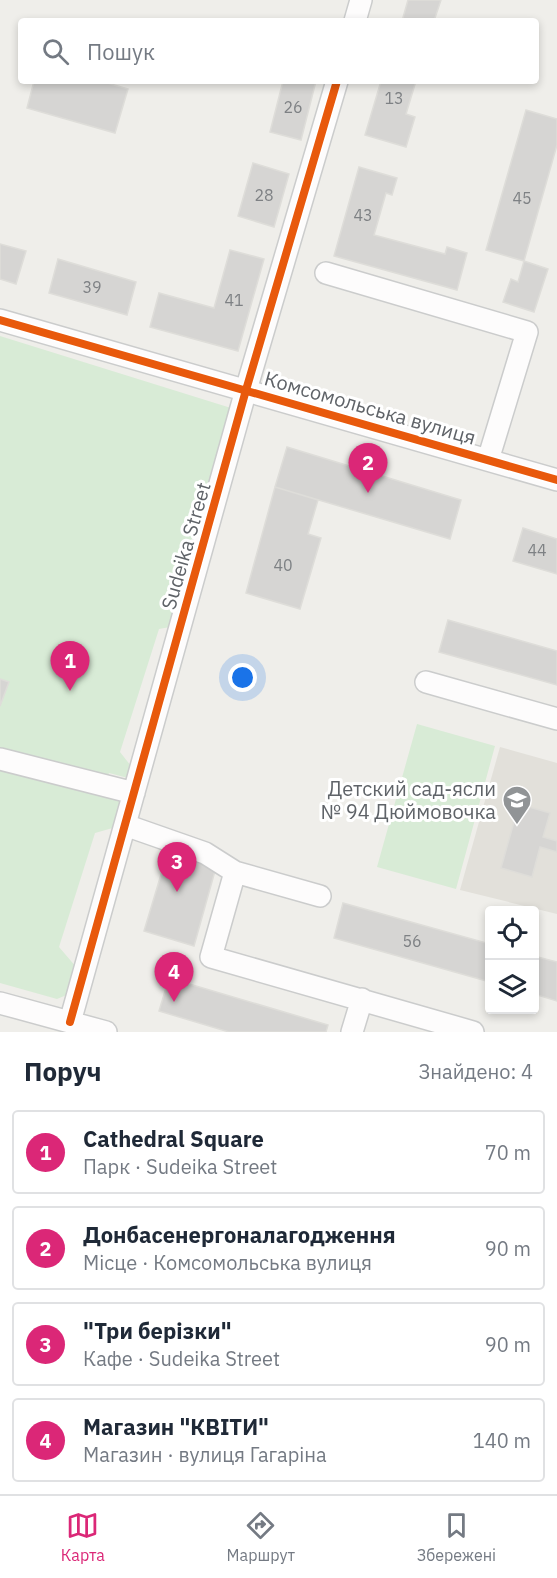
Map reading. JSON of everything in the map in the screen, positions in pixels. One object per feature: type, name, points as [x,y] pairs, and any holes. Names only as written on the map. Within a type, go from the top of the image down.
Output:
[{"type":"street","points":[[355,18],[361,0]]},
{"type":"street","name":"Sudeika Street","points":[[70,1022],[246,390],[336,84]]},
{"type":"street","points":[[326,273],[527,332],[488,460]]},
{"type":"street","name":"Комсомольська вулиця","points":[[0,320],[557,480]]},
{"type":"street","points":[[426,682],[557,719]]},
{"type":"street","points":[[0,759],[134,793]]},
{"type":"street","points":[[125,825],[205,853],[235,872],[320,896]]},
{"type":"street","points":[[235,872],[211,957],[473,1032]]},
{"type":"street","points":[[352,1032],[362,999]]},
{"type":"street","points":[[0,1003],[106,1032]]},
{"type":"shaded area","name":"Детский сад-ясли № 94 Дюймовочка","points":[[500,747],[557,763],[557,914],[539,910],[539,906],[525,906],[460,890]]},
{"type":"green space","points":[[0,336],[231,408],[170,627],[159,629],[120,752],[131,766],[128,778],[109,773],[102,792],[124,799],[116,827],[95,833],[59,947],[77,968],[69,994],[57,999],[0,983]]},
{"type":"green space","points":[[417,724],[495,746],[456,889],[377,867]]},
{"type":"building","points":[[408,0],[441,0],[435,18],[403,18]]},
{"type":"building","points":[[33,84],[111,84],[128,89],[115,133],[27,108]]},
{"type":"building","points":[[282,84],[315,84],[301,140],[270,132]]},
{"type":"building","points":[[380,84],[415,84],[406,114],[415,117],[406,147],[365,135]]},
{"type":"building","points":[[526,110],[557,119],[557,145],[524,261],[486,250]]},
{"type":"building","points":[[253,163],[289,174],[274,227],[238,216]]},
{"type":"building","points":[[359,167],[397,178],[392,195],[386,193],[374,235],[445,254],[447,247],[467,253],[457,290],[334,256]]},
{"type":"building","points":[[0,244],[26,251],[16,284],[0,279]]},
{"type":"building","points":[[230,250],[264,259],[238,351],[150,327],[159,293],[214,308]]},
{"type":"building","points":[[58,259],[136,282],[127,315],[49,293]]},
{"type":"building","points":[[524,261],[548,269],[534,312],[503,302],[511,279],[518,282]]},
{"type":"building","points":[[287,447],[461,500],[450,539],[275,487]]},
{"type":"building","points":[[275,487],[318,500],[308,534],[321,538],[300,609],[246,593]]},
{"type":"building","points":[[523,528],[557,539],[557,574],[513,561]]},
{"type":"building","points":[[448,620],[557,651],[557,685],[439,652]]},
{"type":"building","points":[[0,679],[9,682],[0,706]]},
{"type":"building","points":[[519,804],[550,813],[543,837],[557,841],[557,852],[540,847],[532,877],[501,868]]},
{"type":"building","points":[[169,848],[202,857],[215,871],[194,946],[144,931]]},
{"type":"building","points":[[343,903],[485,943],[485,981],[334,938]]},
{"type":"building","points":[[539,957],[557,962],[557,1001],[539,996]]},
{"type":"building","points":[[169,978],[328,1025],[326,1032],[229,1032],[159,1011]]},
{"type":"cycle path","points":[[70,1022],[246,390],[336,84]]},
{"type":"cycle path","points":[[0,320],[557,480]]},
{"type":"place","name":"Донбасенергоналагодження","points":[[368,493]]},
{"type":"place","name":"Cathedral Square","points":[[70,691]]},
{"type":"place","name":"Детский сад-ясли № 94 Дюймовочка","points":[[517,826]]},
{"type":"place","name":"\"Три берізки\"","points":[[177,892]]},
{"type":"place","name":"Магазин \"КВІТИ\"","points":[[174,1002]]}]
